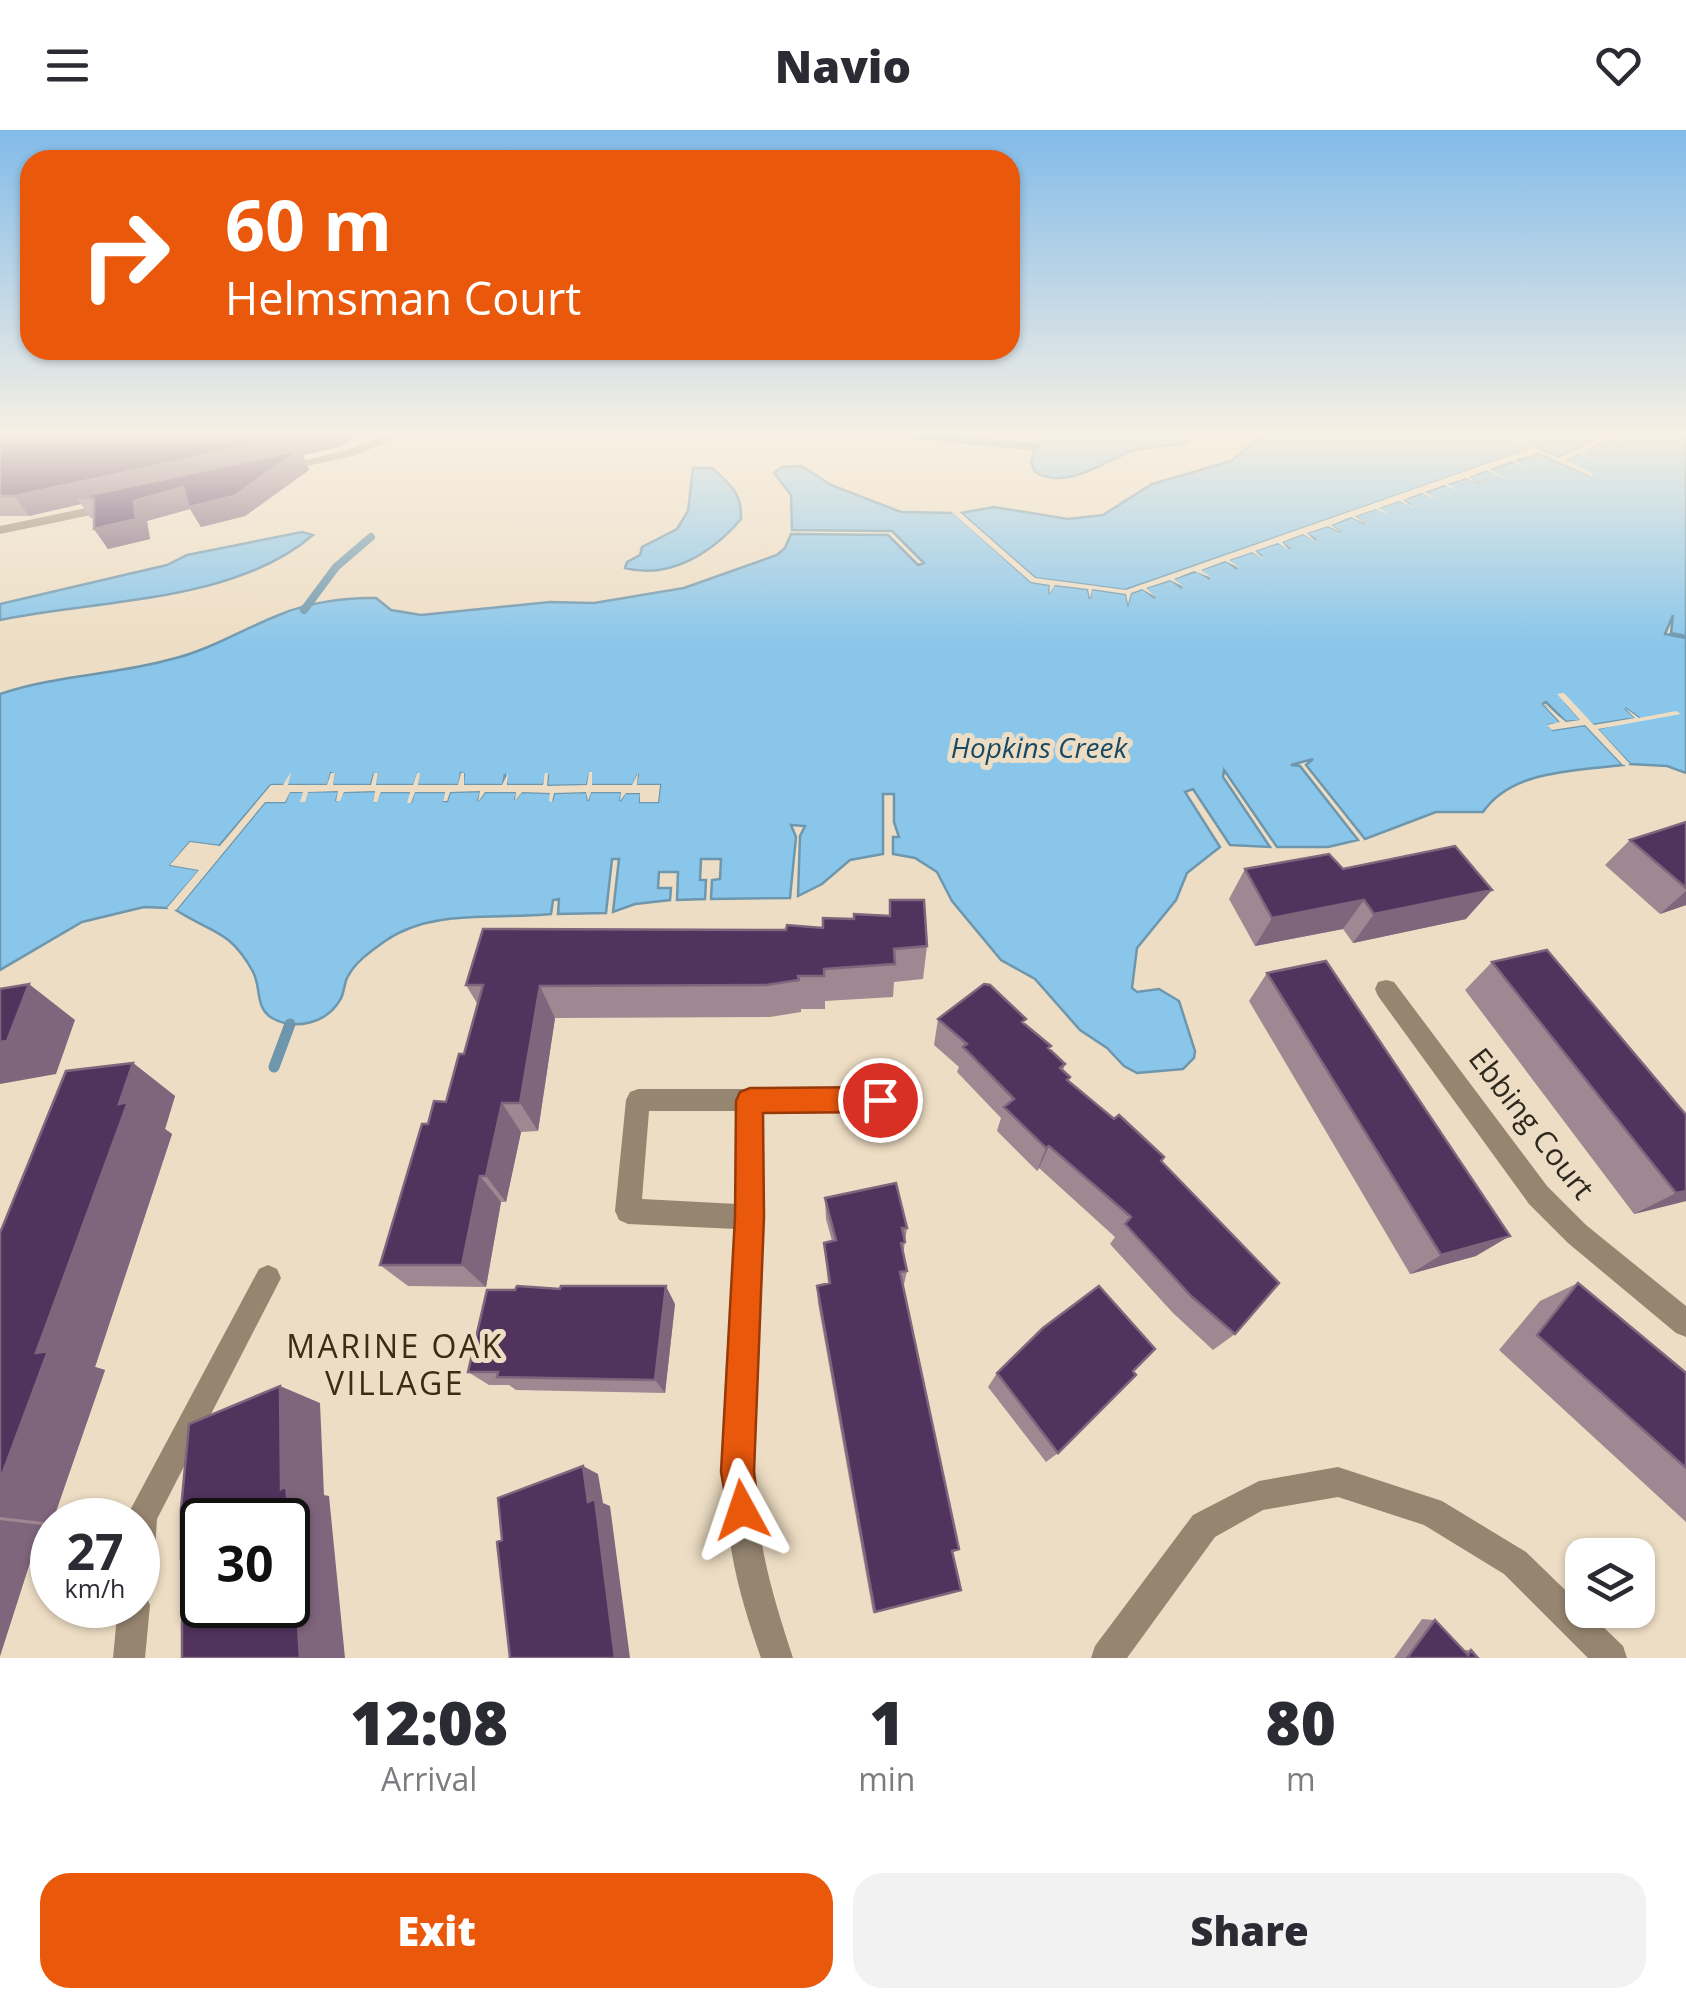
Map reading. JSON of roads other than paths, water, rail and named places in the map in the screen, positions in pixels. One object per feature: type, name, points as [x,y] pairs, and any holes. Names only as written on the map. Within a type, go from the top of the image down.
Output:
[{"type":"street","points":[[0,530],[119,505]]},
{"type":"street","name":"Ebbing Court","points":[[1386,990],[1538,1195],[1578,1234],[1686,1322]]},
{"type":"street","points":[[750,1217],[628,1211],[638,1100],[880,1100]]},
{"type":"street","points":[[750,1101],[750,1217],[738,1472],[746,1549],[764,1626],[777,1658]]},
{"type":"street","points":[[152,1498],[268,1278]]},
{"type":"street","points":[[1108,1658],[1204,1526],[1260,1496],[1338,1482],[1430,1512],[1514,1563],[1611,1658]]},
{"type":"street","points":[[129,1658],[132,1628]]},
{"type":"water","points":[[689,504],[740,504],[741,519],[717,542],[689,560],[658,570],[625,568],[627,562],[640,555],[642,547],[677,529]]},
{"type":"water","name":"Hopkins Creek","points":[[791,504],[881,504],[901,512],[954,513],[1031,582],[1050,585],[1049,594],[1054,585],[1088,589],[1090,599],[1091,589],[1126,594],[1128,603],[1131,593],[1143,589],[1155,598],[1145,588],[1171,580],[1182,588],[1173,579],[1197,571],[1210,579],[1200,570],[1226,561],[1237,569],[1228,560],[1252,552],[1262,556],[1254,551],[1278,543],[1290,549],[1281,542],[1303,534],[1316,540],[1306,533],[1328,526],[1341,532],[1330,525],[1352,517],[1365,524],[1354,516],[1389,504],[1686,504],[1686,636],[1671,633],[1673,615],[1665,634],[1686,638],[1686,773],[1667,766],[1630,764],[1597,729],[1639,718],[1625,708],[1636,718],[1593,725],[1565,702],[1581,720],[1566,722],[1546,702],[1543,704],[1561,723],[1549,725],[1553,730],[1585,725],[1623,765],[1565,771],[1527,780],[1495,798],[1483,812],[1436,812],[1365,839],[1306,765],[1313,759],[1291,765],[1300,766],[1358,840],[1328,847],[1277,847],[1224,770],[1223,777],[1270,847],[1230,845],[1193,789],[1185,792],[1220,847],[1187,873],[1176,900],[1137,948],[1132,988],[1137,992],[1159,989],[1179,1001],[1195,1051],[1194,1058],[1183,1069],[1137,1073],[1124,1066],[1107,1048],[1080,1030],[1035,979],[1001,960],[952,901],[937,872],[915,858],[893,854],[893,837],[899,837],[894,822],[894,794],[883,794],[883,854],[850,860],[822,884],[798,896],[800,836],[805,826],[791,825],[796,837],[790,898],[711,899],[712,880],[720,879],[721,859],[701,859],[700,880],[706,880],[705,899],[677,900],[678,872],[659,872],[658,888],[671,888],[670,900],[635,904],[613,912],[619,859],[612,859],[606,913],[558,914],[559,899],[553,900],[551,914],[465,917],[423,924],[385,941],[359,962],[347,978],[340,1000],[327,1014],[310,1022],[290,1024],[266,1013],[255,976],[227,939],[176,910],[265,802],[285,802],[289,792],[339,791],[336,801],[344,792],[376,791],[374,802],[381,792],[410,792],[411,803],[414,792],[446,792],[447,801],[450,792],[481,791],[478,801],[485,792],[517,792],[515,800],[521,792],[551,793],[552,801],[554,793],[587,792],[588,801],[590,792],[622,792],[620,801],[625,793],[641,793],[640,802],[658,802],[660,785],[636,785],[638,774],[633,785],[591,785],[590,772],[587,785],[547,786],[548,774],[543,785],[507,785],[505,774],[503,785],[463,785],[461,773],[459,785],[417,785],[418,773],[414,785],[375,785],[374,774],[371,785],[332,785],[331,773],[328,785],[271,785],[219,846],[190,842],[171,865],[200,870],[167,908],[144,907],[82,922],[0,970],[0,694],[186,655],[290,611],[326,602],[376,598],[391,610],[421,615],[550,602],[594,603],[684,588],[777,555],[791,534],[888,535],[918,565],[924,563],[892,531],[792,530]]},
{"type":"water","points":[[1120,504],[1371,504],[1125,590],[1035,578],[961,513],[994,507],[1068,519],[1103,515]]},
{"type":"water","points":[[302,532],[313,535],[281,557],[206,586],[0,620],[0,604],[167,565],[187,555]]},
{"type":"waterway","points":[[304,610],[336,567],[371,537]]},
{"type":"waterway","points":[[274,1067],[290,1024]]},
{"type":"district","name":"MARINE OAK VILLAGE","points":[[395,1366]]}]
